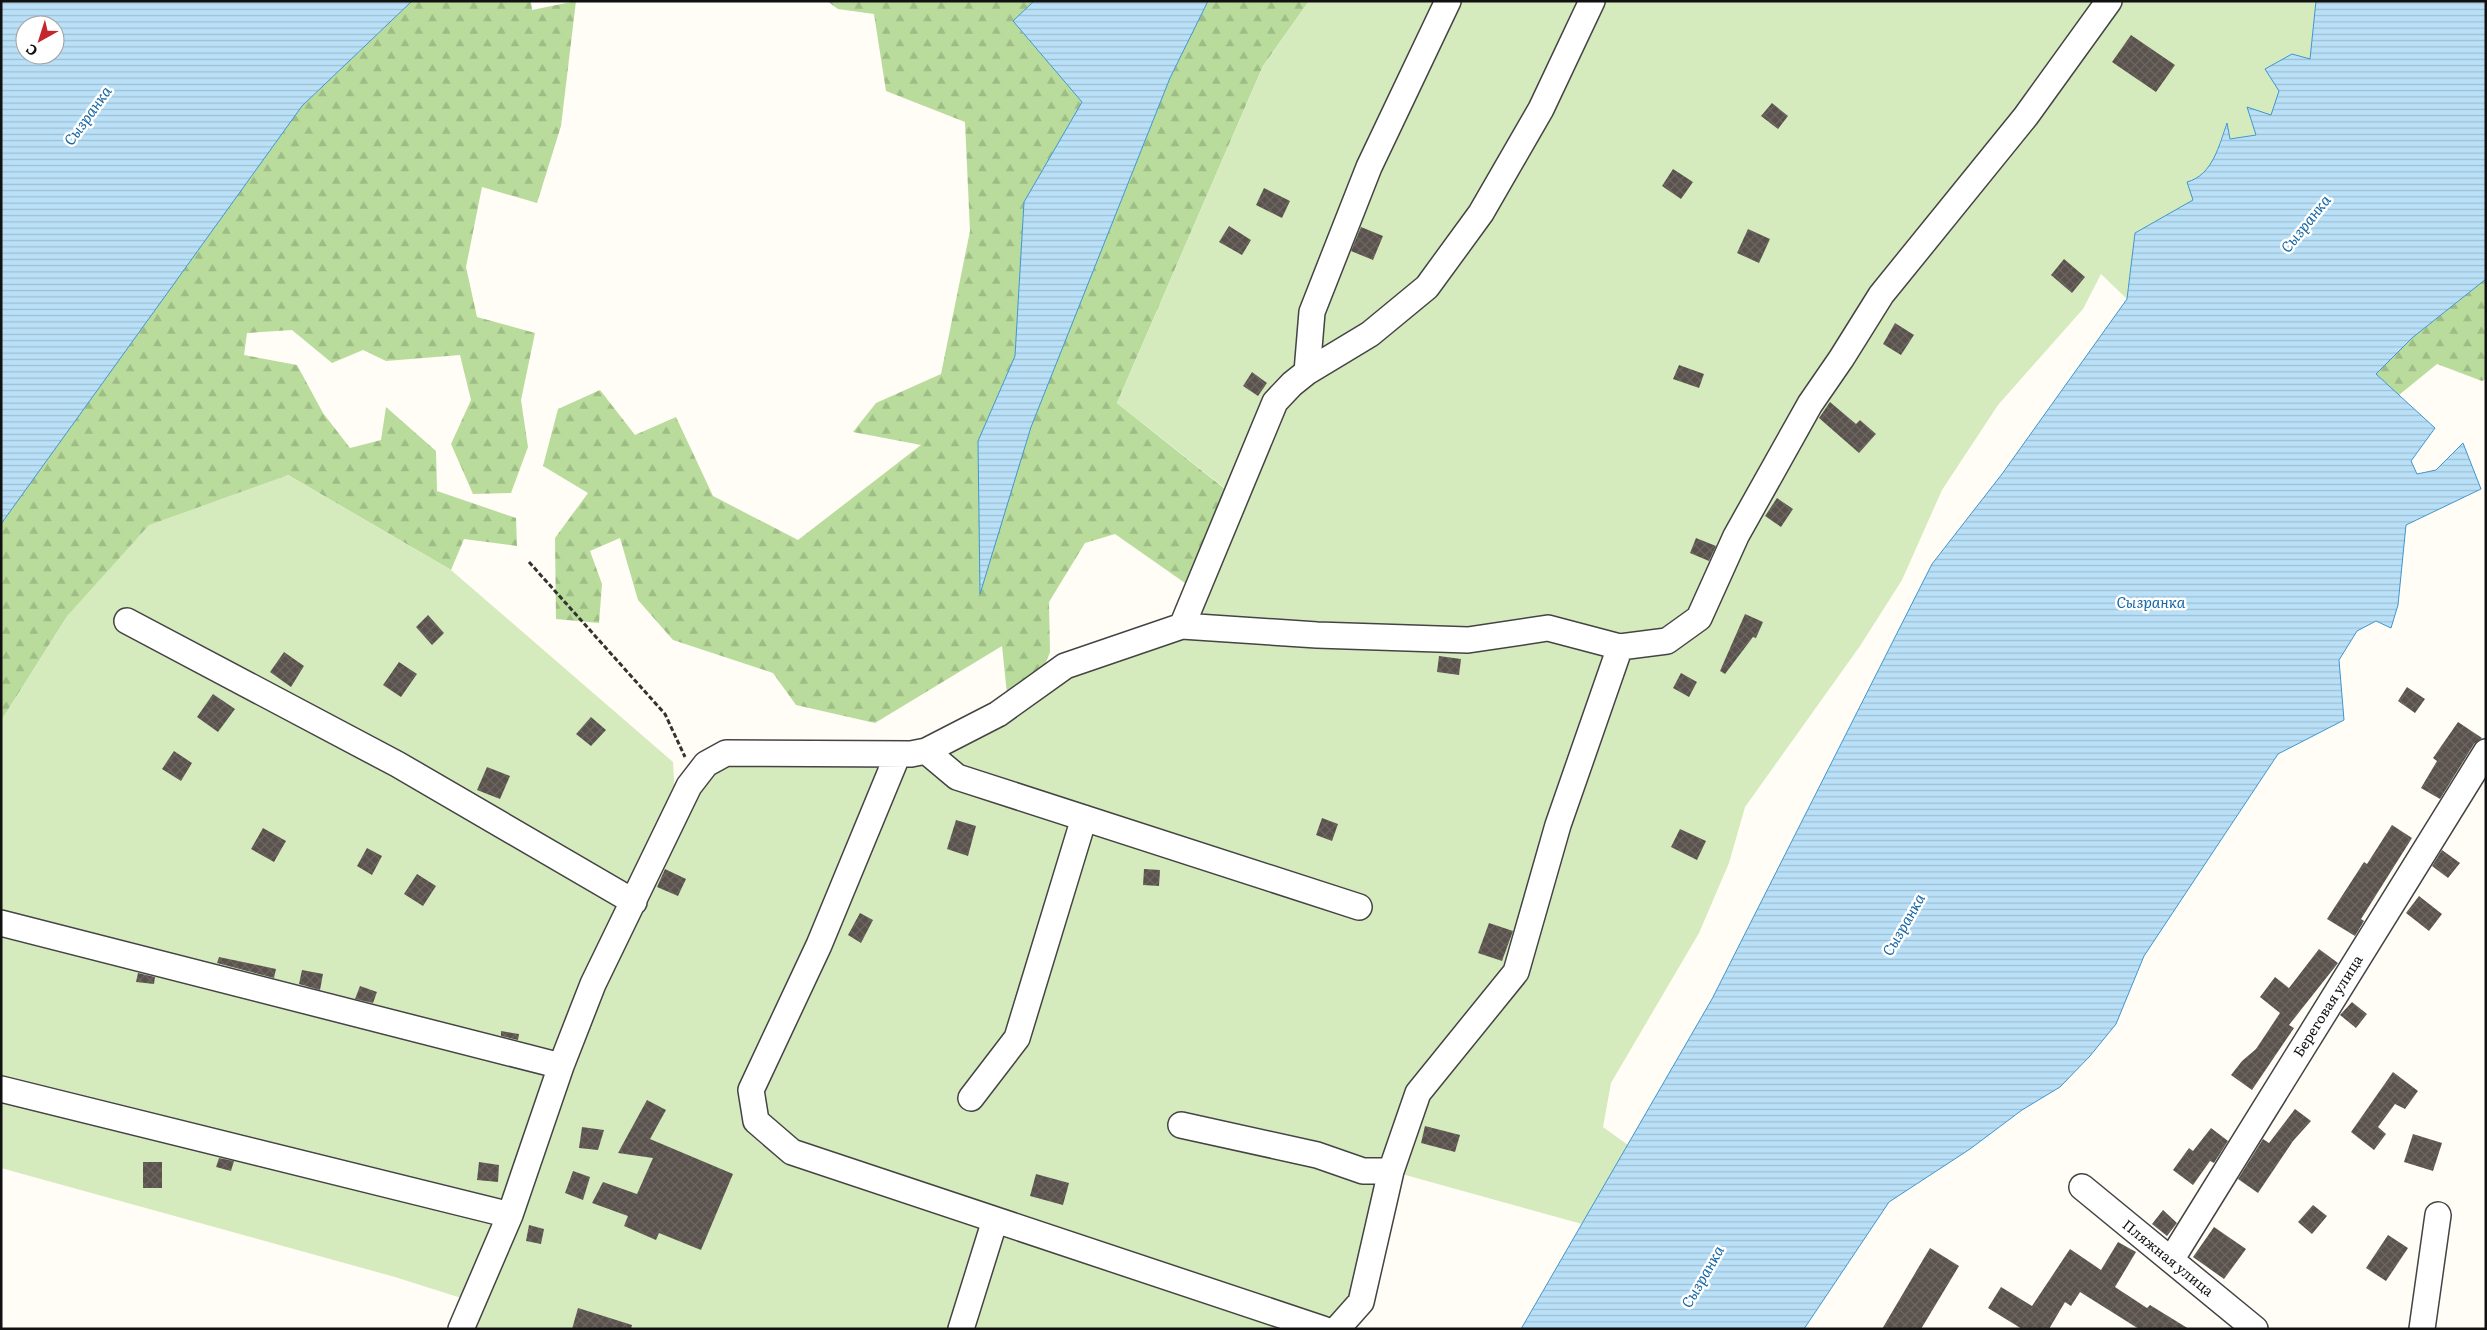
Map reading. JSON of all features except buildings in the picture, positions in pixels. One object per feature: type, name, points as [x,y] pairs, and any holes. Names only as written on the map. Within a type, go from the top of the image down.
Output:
[{"type":"street","points":[[1306,372],[1312,312],[1368,167],[1448,1]]},
{"type":"street","points":[[1182,626],[1276,402],[1306,372],[1370,334],[1427,288],[1481,213],[1541,109],[1592,1]]},
{"type":"street","points":[[461,1329],[510,1215],[561,1066],[593,984],[689,786],[706,764],[726,754],[898,754],[926,751],[998,714],[1066,666],[1182,626],[1468,640],[1548,628],[1620,647],[1667,641],[1699,618],[1736,536],[1768,478],[1810,404],[1881,295],[2026,116],[2109,1]]},
{"type":"street","points":[[127,620],[397,764],[634,902]]},
{"type":"street","points":[[1337,1329],[1361,1302],[1391,1171],[1418,1093],[1516,972],[1558,825],[1620,647]]},
{"type":"street","points":[[926,751],[957,777],[1359,907]]},
{"type":"street","name":"Береговая улица","points":[[2171,1260],[2486,752]]},
{"type":"street","points":[[898,754],[819,945],[751,1090],[756,1122],[792,1152],[1323,1329]]},
{"type":"street","points":[[971,1098],[1017,1038],[1084,818]]},
{"type":"street","points":[[1,923],[561,1066]]},
{"type":"street","points":[[1,1089],[510,1215]]},
{"type":"street","points":[[1181,1125],[1317,1155],[1363,1171],[1391,1171]]},
{"type":"street","name":"Пляжная улица","points":[[2082,1187],[2255,1329]]},
{"type":"street","points":[[2422,1329],[2438,1215]]},
{"type":"street","points":[[961,1329],[995,1220]]},
{"type":"path","points":[[530,562],[665,714],[695,778]]},
{"type":"green space","points":[[412,1],[531,1],[532,10],[576,1],[561,126],[537,203],[482,187],[466,267],[477,317],[535,333],[521,400],[528,447],[511,493],[473,494],[451,444],[471,400],[460,355],[386,361],[363,350],[332,363],[292,330],[247,333],[244,355],[297,365],[323,413],[350,448],[381,440],[386,407],[436,451],[437,491],[516,518],[517,546],[464,539],[451,570],[288,475],[68,615],[1,721],[1,524],[302,106]]},
{"type":"green space","points":[[827,1],[1034,1],[1013,21],[1082,102],[1024,202],[1015,356],[978,441],[980,592],[1031,427],[1170,78],[1208,1],[1309,1],[1263,66],[1117,403],[1225,489],[1185,583],[1115,534],[1085,543],[1049,602],[1050,652],[1037,685],[1007,694],[1002,646],[875,723],[796,705],[773,673],[673,640],[638,600],[620,538],[590,551],[602,584],[599,623],[556,619],[555,538],[588,493],[543,466],[558,409],[600,390],[635,435],[676,417],[713,496],[798,540],[921,445],[853,432],[876,403],[941,374],[970,231],[965,122],[886,91],[874,14],[838,9]]},
{"type":"green space","points":[[1309,1],[2316,1],[2310,59],[2279,91],[2271,116],[2247,107],[2256,135],[2230,139],[2226,124],[2213,162],[2197,180],[2194,200],[2135,233],[2127,299],[2101,274],[2083,309],[1998,405],[1942,490],[1902,580],[1860,646],[1745,807],[1729,863],[1699,933],[1611,1083],[1603,1127],[1628,1145],[1582,1224],[1391,1171],[1361,1302],[1337,1329],[467,1329],[477,1303],[395,1277],[1,1168],[1,721],[68,615],[149,525],[288,475],[451,570],[673,762],[676,812],[706,764],[911,754],[1065,666],[1182,626],[1236,497],[1117,403],[1263,66]]},
{"type":"green space","points":[[2486,279],[2486,379],[2482,381],[2437,364],[2399,395],[2376,374],[2412,338]]},
{"type":"water","name":"Сызранка","points":[[1,1],[412,1],[302,106],[1,524]]},
{"type":"water","points":[[1034,1],[1208,1],[1170,78],[1031,427],[980,594],[978,441],[1015,356],[1024,202],[1082,102],[1013,21]]},
{"type":"water","name":"Сызранка","points":[[2316,1],[2486,1],[2486,279],[2412,338],[2376,374],[2435,428],[2411,461],[2417,474],[2436,470],[2463,443],[2481,489],[2406,525],[2398,605],[2391,628],[2376,621],[2357,631],[2339,660],[2344,720],[2278,754],[2144,956],[2116,1024],[2090,1056],[2060,1087],[2022,1110],[1970,1149],[1889,1202],[1804,1329],[1521,1329],[1712,999],[1932,564],[2002,474],[2127,299],[2135,233],[2193,200],[2187,182],[2203,173],[2209,166],[2218,149],[2227,123],[2230,139],[2256,135],[2247,107],[2271,115],[2279,91],[2265,69],[2292,54],[2310,59]]}]
